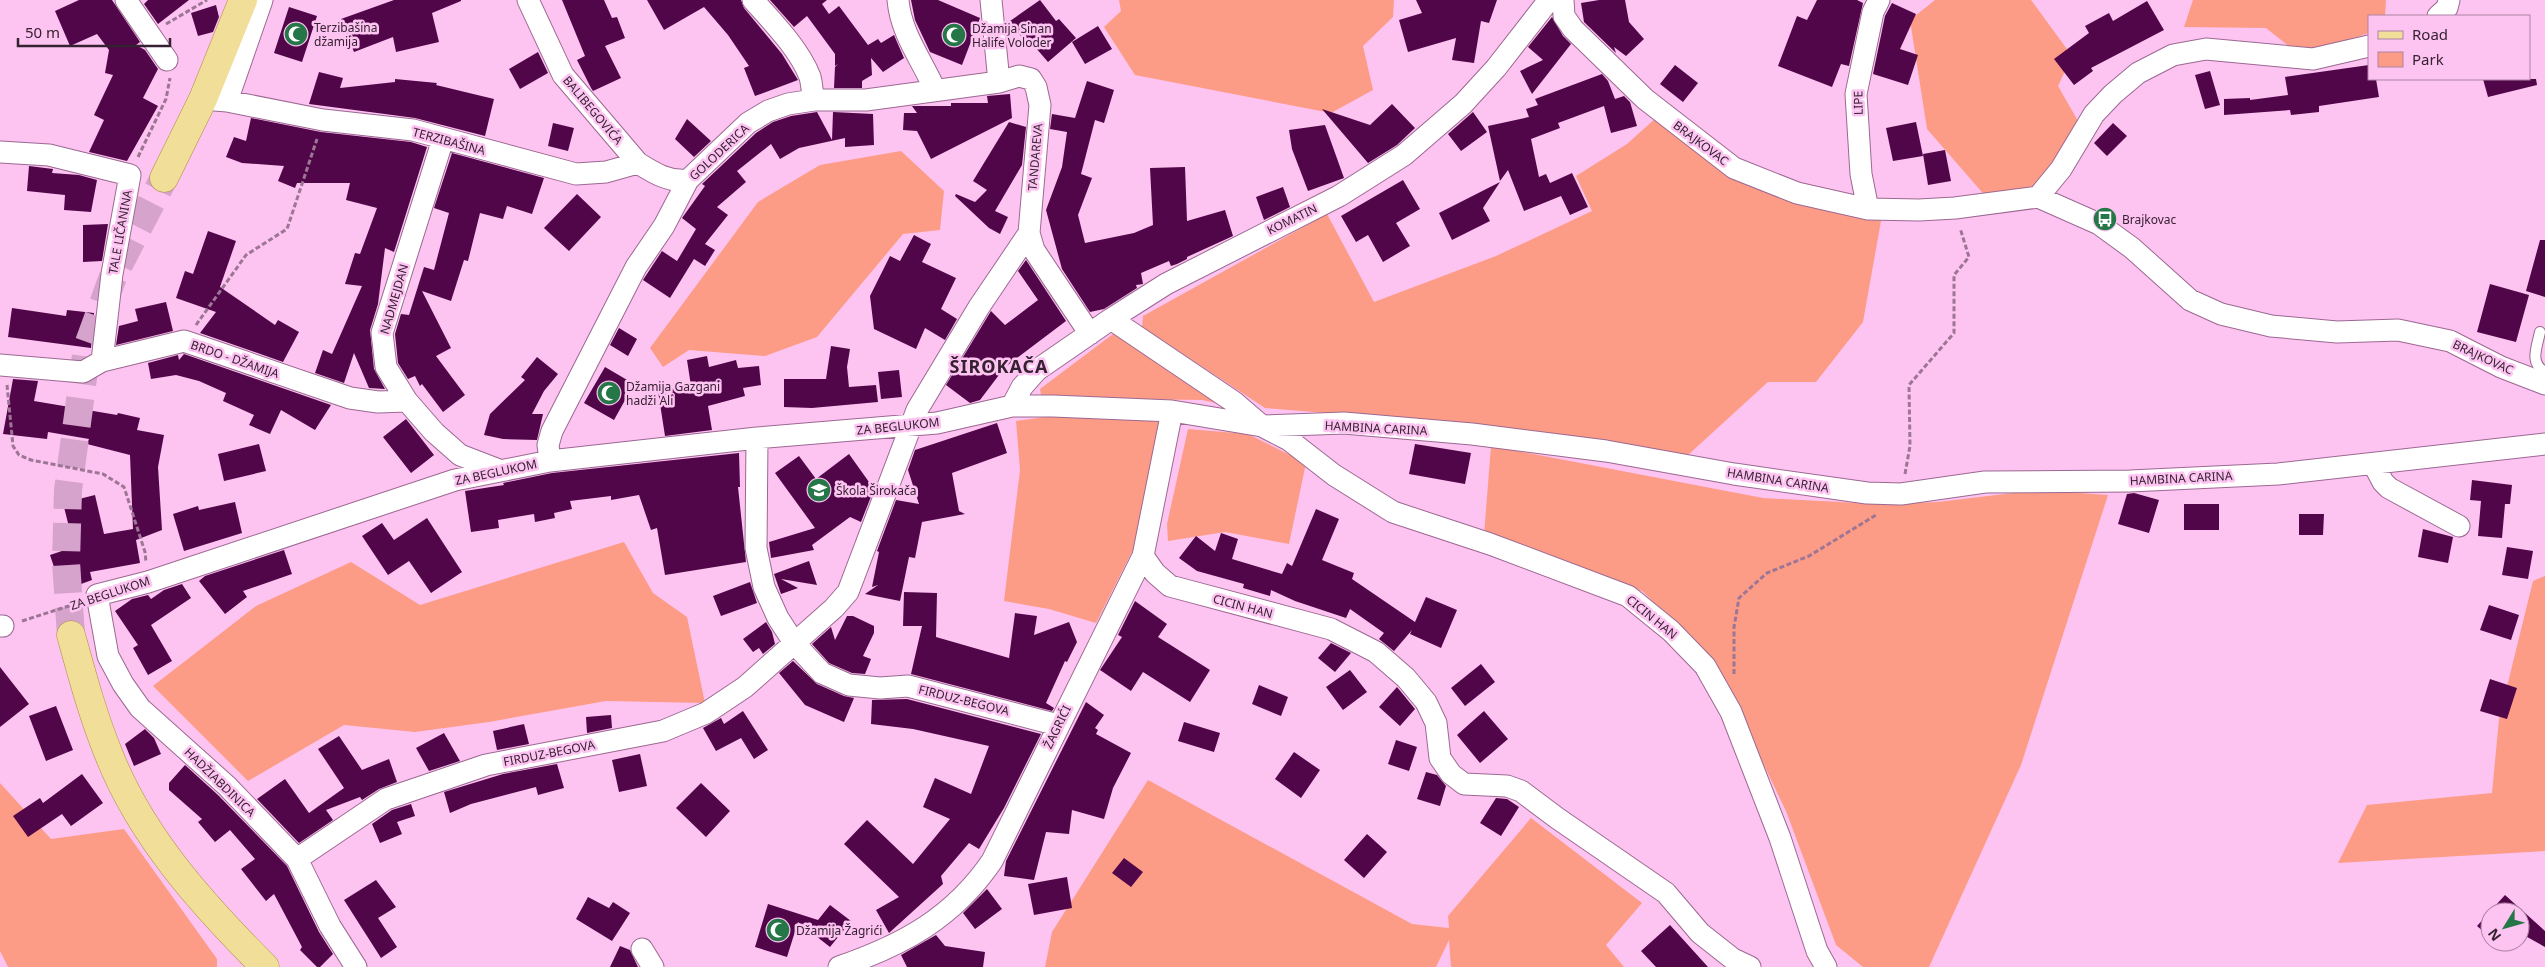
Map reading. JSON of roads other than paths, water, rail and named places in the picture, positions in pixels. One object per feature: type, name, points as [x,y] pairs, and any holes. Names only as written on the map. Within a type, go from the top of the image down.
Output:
[{"type":"main road","points":[[164,178],[215,100],[243,0]]},
{"type":"main road","points":[[71,635],[88,695],[109,755],[129,797],[159,847],[211,913],[265,967]]},
{"type":"street","points":[[126,0],[167,60]]},
{"type":"street","points":[[215,100],[262,0]]},
{"type":"street","name":"BALIBEGOVIĆA","points":[[528,0],[563,75],[638,163]]},
{"type":"street","points":[[753,0],[777,28],[810,77],[814,100]]},
{"type":"street","points":[[898,0],[900,14],[909,42],[935,90]]},
{"type":"street","points":[[991,0],[999,82]]},
{"type":"street","name":"KOMATIN","points":[[1012,406],[1022,387],[1037,370],[1111,319],[1166,284],[1339,196],[1404,155],[1463,104],[1496,68],[1549,0]]},
{"type":"street","name":"BRAJKOVAC","points":[[1563,0],[1564,16],[1573,29],[1589,47],[1645,99],[1734,168],[1797,193],[1868,209],[1955,208],[2038,197],[2099,224],[2132,248],[2190,300],[2221,314],[2271,326],[2337,332],[2398,330],[2450,341],[2501,367],[2545,384]]},
{"type":"street","name":"LIPE","points":[[1868,209],[1861,174],[1856,94],[1873,12],[1879,0]]},
{"type":"street","points":[[2439,15],[2448,8],[2449,0]]},
{"type":"street","points":[[2038,197],[2061,169],[2094,114],[2113,94],[2138,73],[2173,55],[2206,49],[2313,59],[2368,46]]},
{"type":"street","name":"TANDAREVA","points":[[999,82],[1019,76],[1030,79],[1036,87],[1040,106],[1030,233],[1034,250],[1090,334]]},
{"type":"street","name":"GOLODERICA","points":[[550,461],[548,444],[552,431],[636,267],[664,226],[688,180],[748,124],[768,111],[788,104],[814,100],[866,100],[999,82]]},
{"type":"street","name":"TERZIBAŠINA","points":[[215,100],[324,120],[413,130],[576,174],[606,172],[638,163]]},
{"type":"street","name":"NADMEJDAN","points":[[443,139],[382,333],[386,367],[408,401],[434,432],[460,455],[499,470]]},
{"type":"street","name":"TALE LIČANINA","points":[[0,152],[49,155],[130,175],[112,274],[102,361]]},
{"type":"street","points":[[638,163],[668,179],[677,181],[688,180]]},
{"type":"street","points":[[909,426],[944,362],[978,307],[1030,233]]},
{"type":"street","points":[[1111,319],[1234,402],[1262,426]]},
{"type":"street","name":"BRDO - DŽAMIJA","points":[[2,366],[83,372],[102,361],[184,341],[350,398],[378,402],[408,401]]},
{"type":"street","name":"ZA BEGLUKOM","points":[[97,595],[148,582],[455,480],[499,470],[550,461],[757,438],[909,426],[974,416],[1012,406]]},
{"type":"street","name":"HAMBINA CARINA","points":[[1012,406],[1172,411],[1262,426],[1344,423],[1472,434],[1606,451],[1734,474],[1867,494],[1901,494],[1985,482],[2130,481],[2278,474],[2374,465],[2545,444]]},
{"type":"street","name":"ŽAGRIĆI","points":[[839,967],[896,944],[937,920],[969,891],[992,861],[1143,556],[1172,411]]},
{"type":"street","name":"FIRDUZ-BEGOVA","points":[[297,858],[386,799],[486,765],[663,731],[706,713],[745,687],[795,644],[834,608],[848,592],[896,471],[909,426]]},
{"type":"street","name":"CICIN HAN","points":[[1262,426],[1289,440],[1334,475],[1393,512],[1490,544],[1628,596],[1671,631],[1705,666],[1731,712],[1780,838],[1819,962]]},
{"type":"street","name":"FIRDUZ-BEGOVA","points":[[757,438],[756,548],[764,587],[778,618],[795,644],[822,673],[849,685],[880,688],[908,686],[1058,725]]},
{"type":"street","points":[[2374,465],[2383,482],[2389,488],[2459,526]]},
{"type":"street","name":"CICIN HAN","points":[[1143,556],[1155,573],[1170,586],[1331,629],[1376,652],[1406,678],[1426,702],[1436,724],[1440,758],[1451,774],[1464,784],[1507,786],[1521,791],[1666,893],[1700,932],[1733,959],[1750,967]]},
{"type":"street","name":"HADŽIABDINICA","points":[[97,595],[108,656],[123,684],[140,708],[227,786],[297,858],[330,926],[356,967]]},
{"type":"street","points":[[642,949],[653,967]]},
{"type":"lane","points":[[2540,332],[2534,360],[2536,365],[2545,372]]},
{"type":"tunnel","points":[[71,635],[66,562],[68,490],[87,348],[114,274],[164,178]]},
{"type":"place","name":"Terzibašina džamija","points":[[296,34]]},
{"type":"place","name":"Džamija Sinan Halife Voloder","points":[[954,35]]},
{"type":"place","name":"Brajkovac","points":[[2105,219]]},
{"type":"place","name":"Džamija Gazgani hadži Ali","points":[[609,393]]},
{"type":"place","name":"Škola Širokača","points":[[819,490]]},
{"type":"place","name":"Džamija Žagrići","points":[[778,930]]},
{"type":"district","name":"ŠIROKAČA","points":[[999,366]]}]
